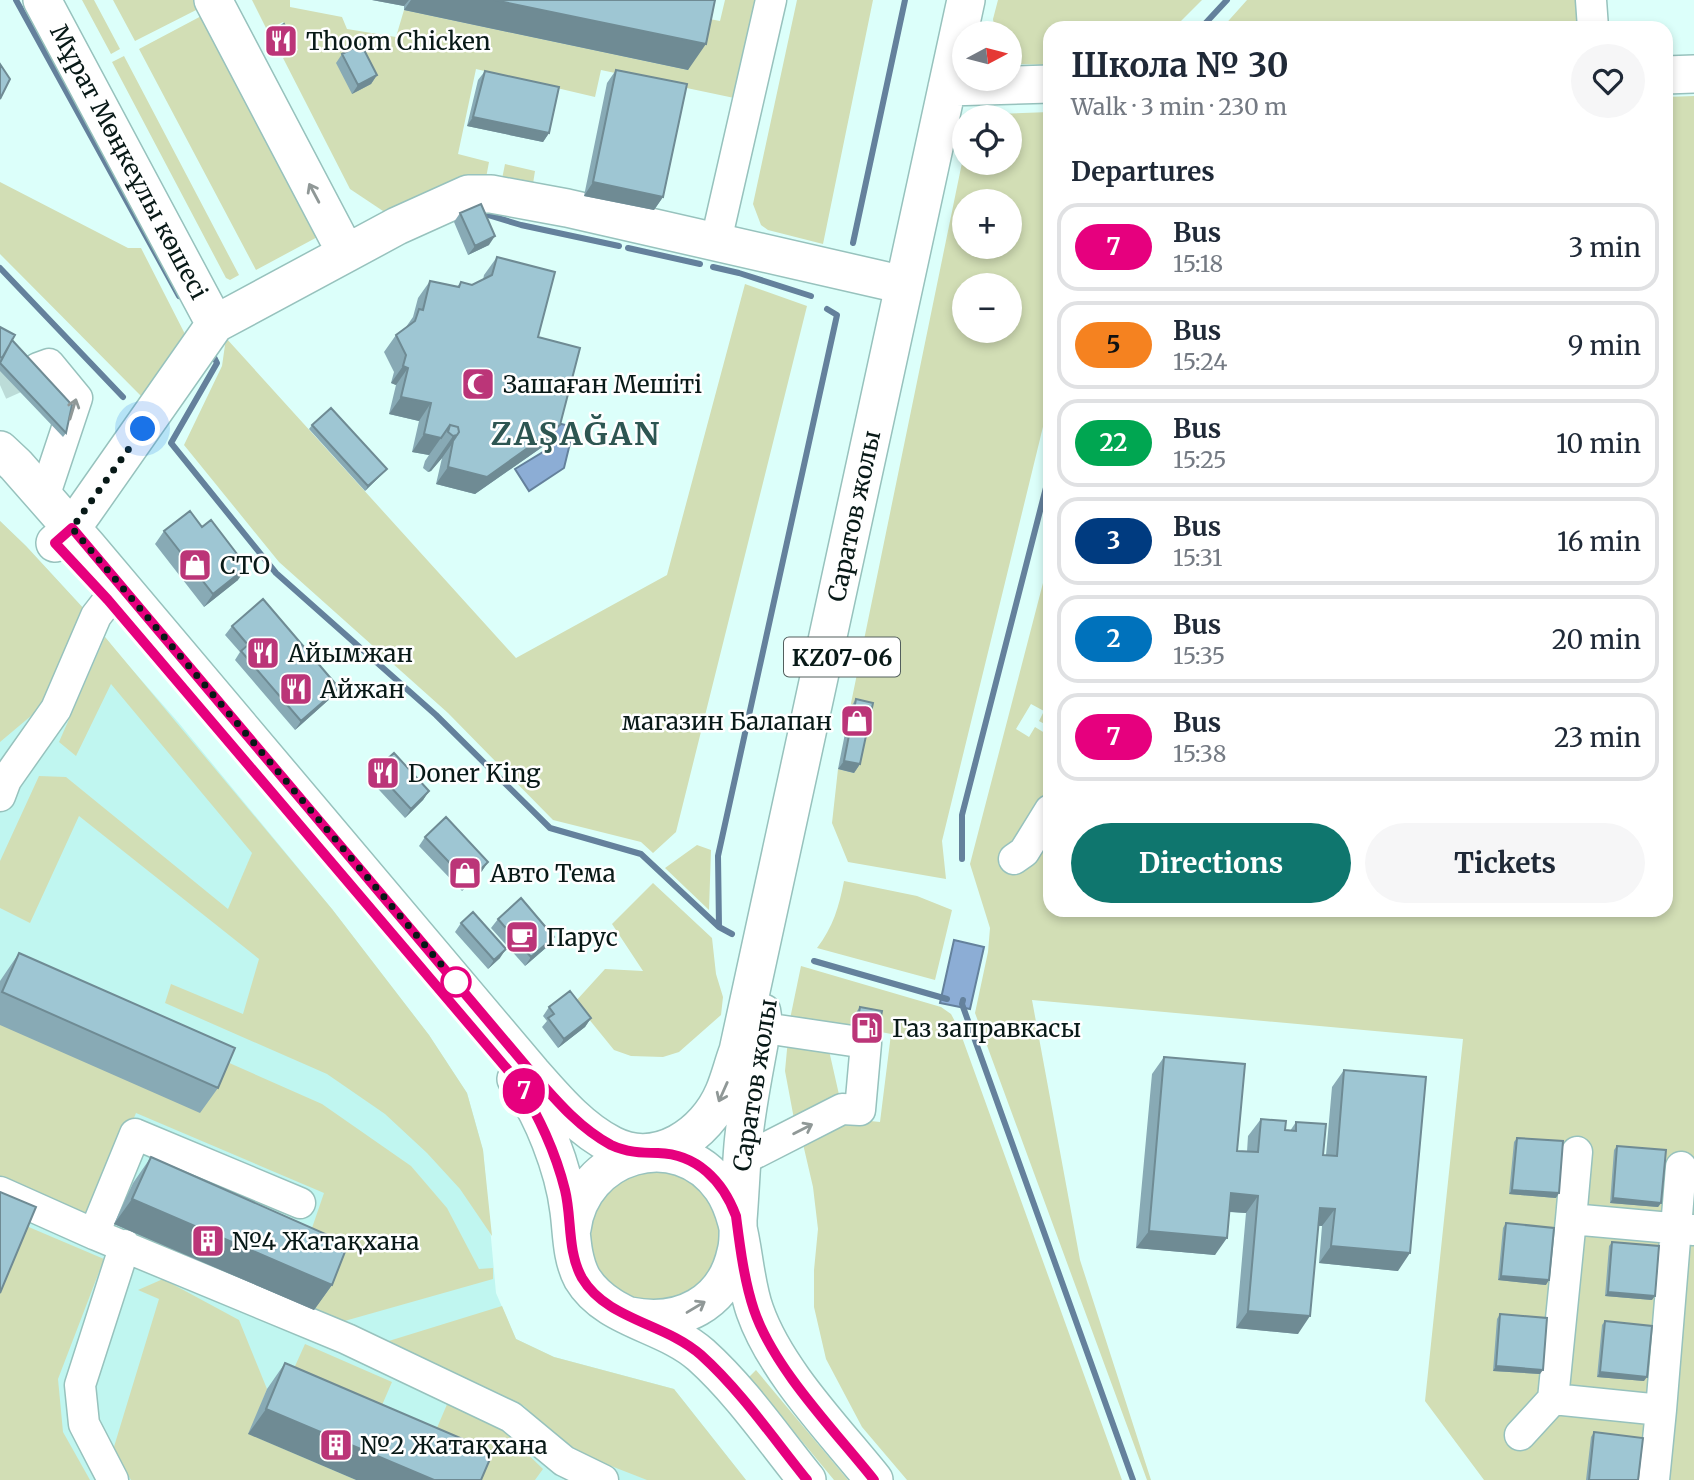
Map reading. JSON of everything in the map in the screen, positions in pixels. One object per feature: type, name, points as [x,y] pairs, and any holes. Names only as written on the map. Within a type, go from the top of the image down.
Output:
[{"type":"main road","name":"Мұрат Мөңкеұлы көшесі","points":[[42,0],[215,324]]},
{"type":"main road","points":[[213,0],[346,253]]},
{"type":"main road","name":"Саратов жолы","points":[[964,21],[965,0]]},
{"type":"main road","points":[[980,21],[984,0]]},
{"type":"main road","points":[[1673,75],[1694,74]]},
{"type":"main road","points":[[1022,84],[1043,84]]},
{"type":"main road","name":"Саратов жолы","points":[[644,1154],[668,1148],[699,1129],[716,1108],[730,1077],[904,285],[958,91]]},
{"type":"main road","name":"Саратов жолы","points":[[738,1231],[742,1160],[765,1010],[959,91]]},
{"type":"main road","points":[[63,536],[215,324],[451,200],[476,193],[491,194],[567,208],[904,285]]},
{"type":"main road","points":[[0,450],[44,497],[63,536]]},
{"type":"main road","points":[[0,484],[63,536],[547,1089],[582,1125],[610,1144],[644,1154],[674,1155],[702,1167],[718,1183],[730,1202],[754,1310],[774,1351],[787,1372],[874,1480]]},
{"type":"main road","points":[[114,593],[519,1083],[540,1119],[556,1162],[569,1209],[574,1258],[582,1278],[611,1308],[679,1339],[700,1354],[738,1395],[807,1480]]},
{"type":"main road","points":[[571,1237],[580,1198],[592,1182],[607,1168],[644,1154]]},
{"type":"main road","points":[[631,1316],[648,1320],[683,1315],[713,1296],[732,1266],[738,1231]]},
{"type":"street","points":[[716,241],[772,0]]},
{"type":"street","points":[[1591,0],[1593,21]]},
{"type":"street","points":[[38,368],[49,364],[77,398],[44,497]]},
{"type":"street","points":[[0,796],[6,780],[56,709],[96,616],[114,593]]},
{"type":"street","points":[[1014,859],[1024,852],[1043,821]]},
{"type":"street","points":[[742,1160],[842,1109],[860,1110],[866,1043],[771,1029],[765,1010]]},
{"type":"street","points":[[94,1234],[135,1134],[300,1203]]},
{"type":"street","points":[[1520,1436],[1553,1399],[1577,1152]]},
{"type":"street","points":[[1654,1480],[1685,1229],[1681,1167]]},
{"type":"street","points":[[0,1192],[347,1339],[511,1417],[558,1471],[603,1480]]},
{"type":"street","points":[[1571,1219],[1685,1229]]},
{"type":"street","points":[[113,1480],[85,1424],[80,1385],[125,1245]]},
{"type":"street","points":[[1553,1399],[1661,1410]]},
{"type":"shaded area","points":[[557,423],[574,427],[564,468],[529,491],[515,469],[551,447]]},
{"type":"shaded area","points":[[0,521],[85,610],[115,650],[332,909],[429,1035],[467,1093],[483,1150],[496,1293],[516,1339],[554,1357],[674,1389],[746,1480],[0,1480]]},
{"type":"shaded area","points":[[954,940],[984,947],[970,1009],[940,1003]]},
{"type":"green space","points":[[82,0],[94,0],[120,49],[111,54]]},
{"type":"green space","points":[[113,0],[201,0],[204,6],[135,41]]},
{"type":"green space","points":[[252,0],[290,0],[290,7],[342,17],[347,29],[396,37],[404,10],[688,70],[699,17],[720,21],[725,0],[759,0],[739,99],[601,70],[595,97],[476,69],[458,154],[489,162],[486,178],[386,213],[350,189],[283,58],[298,50],[283,22],[267,30]]},
{"type":"green space","points":[[797,0],[873,0],[823,244],[768,230],[761,225],[753,204]]},
{"type":"green space","points":[[998,0],[1202,0],[1181,21],[1043,21],[1043,65],[1022,64],[1022,21],[993,21]]},
{"type":"green space","points":[[1247,0],[1577,0],[1579,21],[1228,21]]},
{"type":"green space","points":[[207,13],[323,234],[256,270],[139,49]]},
{"type":"green space","points":[[124,56],[239,275],[230,280],[226,278],[112,62]]},
{"type":"green space","points":[[1694,96],[1694,1221],[1670,1213],[1589,1210],[1551,1411],[1646,1418],[1647,1480],[1484,1480],[1425,1401],[1463,1039],[1032,1000],[1080,1260],[1151,1480],[1147,1480],[975,1013],[988,952],[990,928],[970,864],[1043,583],[1043,710],[1031,704],[1016,729],[1029,737],[1035,727],[1043,732],[1043,804],[1022,839],[1043,832],[1043,917],[1673,917],[1673,97]]},
{"type":"green space","points":[[1043,112],[1043,427],[942,841],[946,879],[848,862],[832,823],[838,769],[854,773],[867,712],[850,708],[952,211],[952,259],[1022,259],[1022,189],[957,189],[959,175],[1022,175],[1022,113]]},
{"type":"green space","points":[[505,164],[535,171],[532,190],[501,184]]},
{"type":"green space","points":[[0,182],[128,248],[141,248],[186,336],[144,399],[0,254]]},
{"type":"green space","points":[[745,284],[807,306],[676,832],[653,853],[641,842],[553,820],[448,713],[279,562],[184,445],[222,366],[226,338],[516,658],[667,575]]},
{"type":"green space","points":[[0,521],[85,610],[44,705],[0,742]]},
{"type":"green space","points":[[105,637],[332,909],[429,1035],[467,1093],[483,1150],[492,1236],[460,1189],[427,1153],[385,1114],[327,1074],[165,1003],[171,984],[243,1014],[259,959],[79,816],[30,923],[0,908],[0,861],[39,776],[66,777],[228,909],[252,853],[111,684],[76,756],[59,742]]},
{"type":"green space","points":[[697,845],[711,850],[709,910],[665,868]]},
{"type":"green space","points":[[844,881],[917,896],[952,910],[935,980],[817,948],[835,916]]},
{"type":"green space","points":[[653,883],[712,938],[716,974],[723,997],[721,1015],[679,1052],[663,1057],[631,1056],[614,1050],[575,1002],[605,969],[643,971],[612,924]]},
{"type":"green space","points":[[801,966],[941,1007],[951,1014],[959,1029],[1122,1480],[907,1480],[862,1427],[826,1359],[814,1307],[818,1229],[813,1187],[803,1144],[851,1119],[880,1122],[891,1034],[876,1031],[879,1015],[857,1011],[854,1027],[790,1019]]},
{"type":"green space","points":[[0,1025],[157,1031],[322,1104],[411,1166],[447,1208],[479,1269],[493,1268],[493,1279],[341,1322],[314,1310],[302,1257],[324,1193],[136,1113],[91,1222],[0,1183]]},
{"type":"green space","points":[[788,1039],[828,1046],[840,1099],[794,1119],[785,1071]]},
{"type":"green space","points":[[656,1172],[681,1177],[702,1191],[716,1212],[721,1237],[716,1262],[702,1283],[681,1297],[656,1302],[631,1297],[610,1283],[596,1262],[591,1237],[596,1212],[610,1191],[631,1177]]},
{"type":"green space","points":[[24,1225],[104,1259],[58,1379],[63,1432],[90,1480],[0,1480],[0,1282]]},
{"type":"green space","points":[[1582,1234],[1663,1236],[1654,1398],[1576,1393],[1564,1384]]},
{"type":"green space","points":[[1694,1240],[1694,1480],[1662,1480],[1683,1246]]},
{"type":"green space","points":[[163,1279],[239,1320],[267,1389],[249,1434],[356,1480],[131,1480],[113,1450],[159,1299],[138,1290]]},
{"type":"green space","points":[[502,1306],[516,1339],[554,1357],[674,1389],[746,1480],[647,1480],[570,1450],[524,1406],[379,1344]]},
{"type":"green space","points":[[305,1344],[392,1382],[370,1433],[282,1395]]},
{"type":"green space","points":[[756,1370],[848,1480],[834,1480],[749,1377]]},
{"type":"green space","points":[[448,1402],[504,1431],[543,1469],[535,1480],[474,1480],[425,1456]]},
{"type":"building","points":[[494,0],[715,0],[706,44]]},
{"type":"building","points":[[284,24],[294,43],[284,48],[274,30]]},
{"type":"building","points":[[361,44],[377,75],[358,85],[342,54]]},
{"type":"building","points":[[0,64],[10,79],[0,99]]},
{"type":"building","points":[[616,70],[687,84],[663,197],[593,182]]},
{"type":"building","points":[[485,71],[559,87],[549,133],[473,117]]},
{"type":"building","points":[[481,204],[495,236],[475,246],[460,213]]},
{"type":"building","name":"Зашаған Мешіті","points":[[497,257],[555,272],[538,337],[580,348],[560,425],[487,477],[448,467],[453,441],[459,432],[458,427],[450,425],[441,438],[424,434],[431,403],[401,397],[408,368],[403,366],[406,355],[396,335],[415,321],[419,309],[423,310],[430,281],[459,287],[461,282],[472,285],[492,275]]},
{"type":"building","points":[[0,327],[15,335],[2,358],[0,357]]},
{"type":"building","points":[[12,340],[72,405],[66,433],[0,363]]},
{"type":"building","points":[[331,408],[387,469],[368,486],[312,425]]},
{"type":"building","points":[[450,425],[458,427],[457,435],[453,436],[448,432]]},
{"type":"building","points":[[190,511],[202,527],[211,520],[247,567],[213,594],[164,531]]},
{"type":"building","points":[[263,599],[339,688],[301,721],[241,651],[248,645],[232,626]]},
{"type":"building","points":[[856,699],[873,703],[860,764],[844,761]]},
{"type":"building","points":[[394,753],[429,791],[411,809],[375,770]]},
{"type":"building","points":[[446,817],[488,862],[468,882],[425,837]]},
{"type":"building","points":[[521,898],[554,937],[531,957],[498,919]]},
{"type":"building","points":[[473,912],[506,949],[494,960],[461,923]]},
{"type":"building","points":[[19,953],[235,1048],[218,1088],[2,992]]},
{"type":"building","points":[[570,991],[591,1018],[564,1039],[548,1018],[554,1014],[549,1007]]},
{"type":"building","points":[[860,1007],[882,1011],[879,1027],[857,1023]]},
{"type":"building","points":[[1164,1057],[1245,1064],[1237,1151],[1258,1152],[1261,1119],[1286,1121],[1285,1130],[1296,1131],[1296,1122],[1326,1124],[1323,1155],[1337,1156],[1344,1070],[1426,1077],[1410,1253],[1331,1246],[1335,1209],[1320,1208],[1310,1316],[1248,1311],[1258,1196],[1231,1193],[1227,1238],[1149,1231]]},
{"type":"building","points":[[1517,1138],[1563,1141],[1559,1193],[1512,1190]]},
{"type":"building","points":[[1617,1146],[1666,1150],[1661,1203],[1613,1198]]},
{"type":"building","points":[[151,1157],[348,1244],[332,1285],[132,1199]]},
{"type":"building","points":[[0,1192],[36,1207],[0,1293]]},
{"type":"building","points":[[1506,1223],[1554,1228],[1549,1280],[1501,1276]]},
{"type":"building","points":[[1612,1242],[1659,1246],[1655,1296],[1608,1292]]},
{"type":"building","points":[[1500,1314],[1547,1318],[1543,1370],[1496,1366]]},
{"type":"building","points":[[1605,1321],[1652,1326],[1647,1377],[1600,1372]]},
{"type":"building","points":[[285,1363],[493,1452],[481,1480],[434,1480],[266,1409]]},
{"type":"building","points":[[1594,1432],[1643,1438],[1638,1480],[1589,1480]]},
{"type":"waterway","points":[[16,0],[179,296]]},
{"type":"waterway","points":[[853,243],[905,0]]},
{"type":"waterway","points":[[1208,21],[1227,0]]},
{"type":"waterway","points":[[478,212],[521,225],[619,246]]},
{"type":"waterway","points":[[628,248],[700,264]]},
{"type":"waterway","points":[[713,267],[811,296]]},
{"type":"waterway","points":[[0,268],[123,397]]},
{"type":"waterway","points":[[732,934],[719,927],[718,856],[837,315],[827,309]]},
{"type":"waterway","points":[[212,353],[217,363],[171,443],[276,573],[436,715],[550,828],[641,854],[719,927]]},
{"type":"waterway","points":[[962,859],[962,815],[1043,499]]},
{"type":"waterway","points":[[814,961],[947,999]]},
{"type":"waterway","points":[[963,1000],[962,1004],[1133,1480]]},
{"type":"tunnel","points":[[0,385],[38,368]]},
{"type":"bus line","name":"7","points":[[807,1480],[738,1395],[700,1354],[660,1328],[611,1308],[582,1278],[574,1258],[569,1209],[553,1152],[540,1119],[519,1083],[108,600],[55,543],[72,528],[532,1073],[570,1114],[610,1144],[644,1154],[674,1155],[702,1167],[713,1177],[723,1189],[736,1216],[748,1289],[762,1330],[787,1372],[874,1480]]},
{"type":"place","name":"Thoom Chicken","points":[[281,41]]},
{"type":"place","name":"Зашаған Мешіті","points":[[478,384]]},
{"type":"place","name":"СТО","points":[[195,565]]},
{"type":"place","name":"Айымжан","points":[[263,653]]},
{"type":"place","name":"Айжан","points":[[296,689]]},
{"type":"place","name":"магазин Балапан","points":[[857,721]]},
{"type":"place","name":"Doner King","points":[[383,773]]},
{"type":"place","name":"Авто Тема","points":[[465,873]]},
{"type":"place","name":"Парус","points":[[522,937]]},
{"type":"place","name":"Газ заправкасы","points":[[867,1028]]},
{"type":"place","name":"№4 Жатақхана","points":[[208,1241]]},
{"type":"place","name":"№2 Жатақхана","points":[[336,1445]]},
{"type":"district","name":"ZAŞAĞAN","points":[[576,434]]},
{"type":"route","points":[[143,429],[72,528],[456,982]]}]
